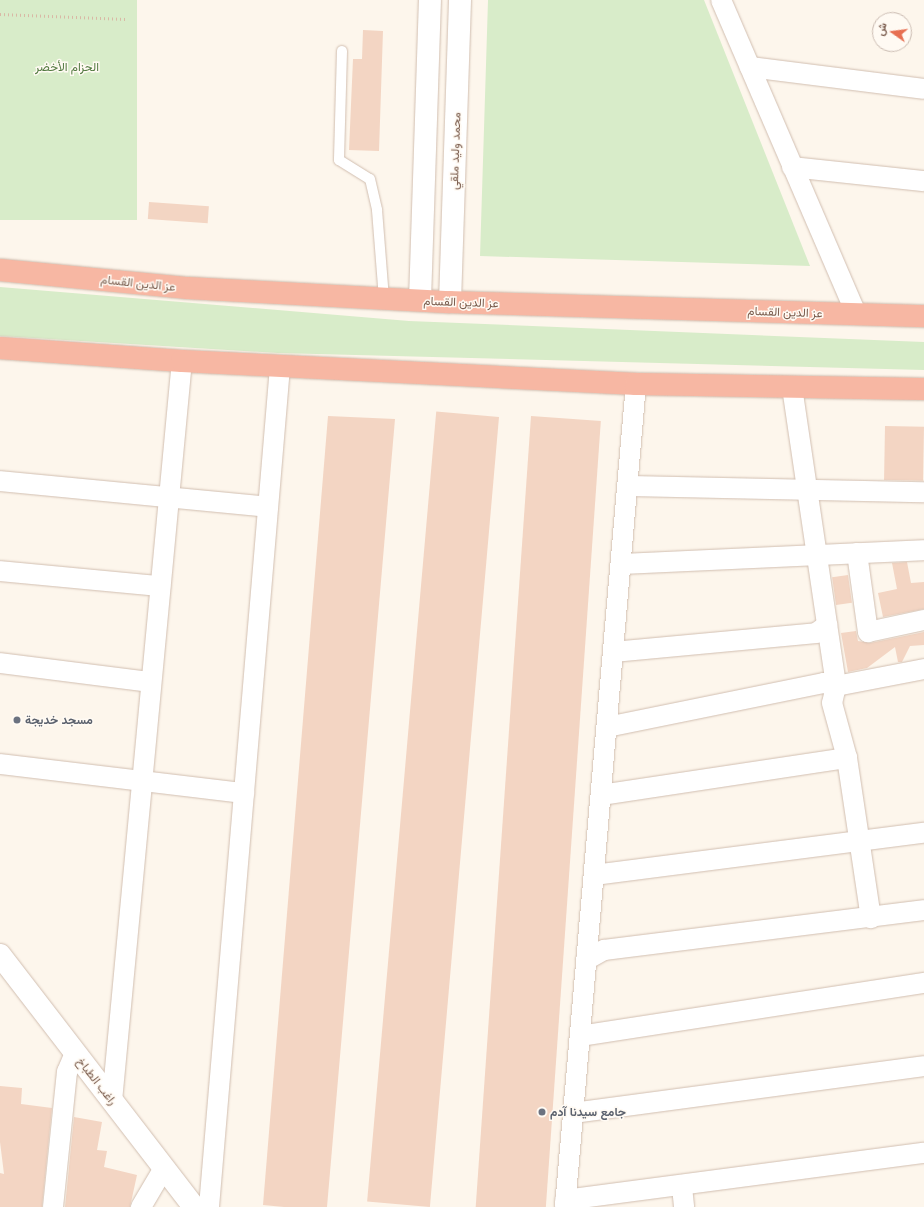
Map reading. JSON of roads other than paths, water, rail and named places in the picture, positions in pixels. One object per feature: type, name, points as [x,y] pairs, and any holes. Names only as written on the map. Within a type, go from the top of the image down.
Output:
[{"type":"highway","name":"عز الدين القسام","points":[[0,270],[188,288],[450,302],[924,316]]},
{"type":"highway","points":[[0,348],[182,361],[636,384],[924,389]]},
{"type":"street","points":[[420,300],[430,0]]},
{"type":"street","name":"محمد وليد ملقي","points":[[450,302],[460,0]]},
{"type":"street","points":[[721,0],[856,314]]},
{"type":"street","points":[[750,67],[924,89]]},
{"type":"street","points":[[792,167],[924,181]]},
{"type":"street","points":[[112,1101],[182,361]]},
{"type":"street","points":[[209,1207],[280,366]]},
{"type":"street","points":[[636,384],[565,1204],[924,1153]]},
{"type":"street","points":[[792,387],[836,686],[832,702],[847,758],[870,918]]},
{"type":"street","points":[[0,481],[268,507]]},
{"type":"street","points":[[628,486],[924,492]]},
{"type":"street","points":[[621,564],[924,550]]},
{"type":"street","points":[[857,553],[868,632],[924,620]]},
{"type":"street","points":[[0,571],[160,586]]},
{"type":"street","points":[[613,652],[816,633],[827,625]]},
{"type":"street","points":[[0,663],[151,682]]},
{"type":"street","points":[[607,727],[824,683],[836,686],[924,669]]},
{"type":"street","points":[[601,795],[847,758]]},
{"type":"street","points":[[0,764],[244,793]]},
{"type":"street","points":[[594,875],[924,834]]},
{"type":"street","points":[[586,960],[604,950],[870,918],[924,910]]},
{"type":"street","name":"راغب الطباخ","points":[[0,954],[194,1207]]},
{"type":"street","points":[[580,1036],[924,983]]},
{"type":"street","points":[[53,1207],[68,1072],[75,1053]]},
{"type":"street","points":[[573,1113],[924,1066]]},
{"type":"street","points":[[141,1207],[164,1168]]},
{"type":"street","points":[[682,1187],[684,1207]]},
{"type":"lane","points":[[342,51],[339,160],[370,180],[377,210],[384,298]]},
{"type":"place","name":"مسجد خديجة","points":[[17,720]]},
{"type":"place","name":"جامع سيدنا آدم","points":[[542,1112]]},
{"type":"park label","name":"الحزام الأخضر","points":[[67,67]]}]
